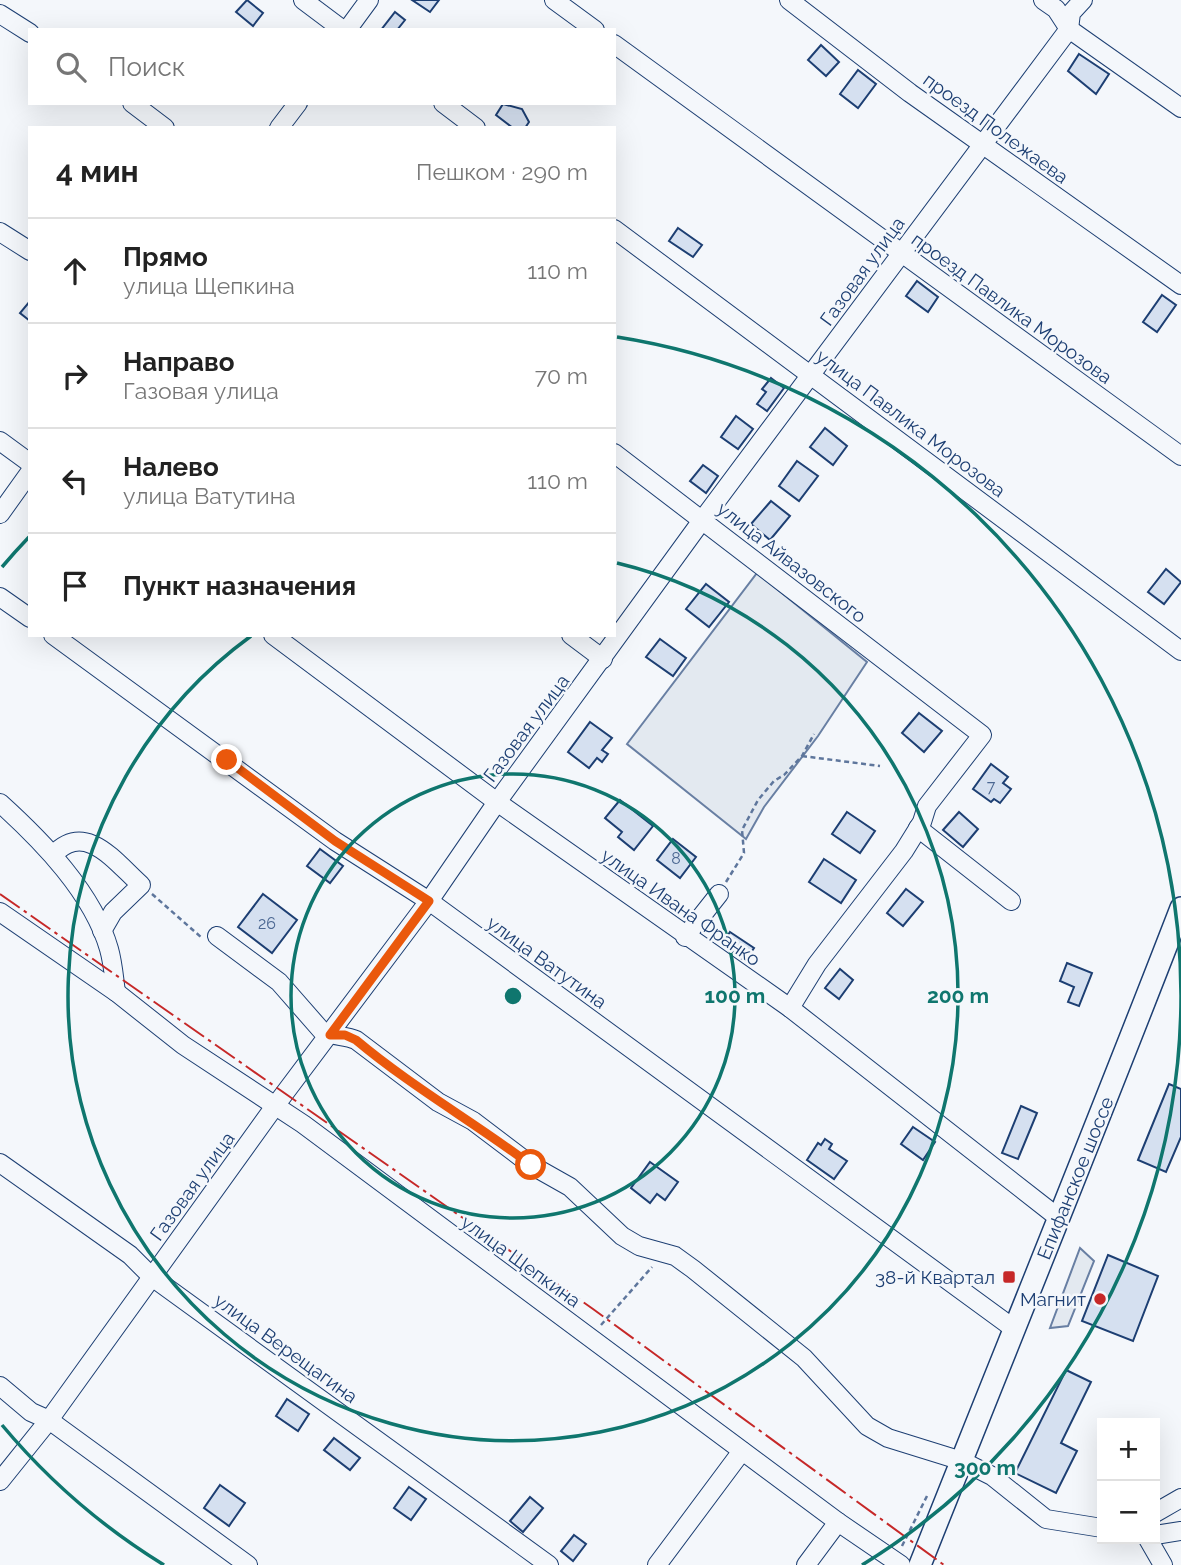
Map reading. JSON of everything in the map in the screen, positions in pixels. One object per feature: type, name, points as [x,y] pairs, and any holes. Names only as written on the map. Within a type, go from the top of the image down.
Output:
[{"type":"main road","name":"Епифанское шоссе","points":[[920,1565],[1013,1328],[1060,1219],[1181,908]]},
{"type":"street","points":[[303,0],[342,28]]},
{"type":"street","points":[[347,28],[369,0]]},
{"type":"street","points":[[554,0],[591,28]]},
{"type":"street","name":"проезд Полежаева","points":[[789,0],[984,146],[1181,285]]},
{"type":"street","points":[[1043,0],[1056,9],[1069,29],[1181,108]]},
{"type":"street","name":"Газовая улица","points":[[0,1481],[49,1420],[275,1106],[429,901],[497,802],[703,519],[900,253],[984,146],[1069,29],[1071,13],[1083,0]]},
{"type":"street","points":[[0,14],[28,32]]},
{"type":"street","name":"проезд Павлика Морозова","points":[[616,45],[1181,456]]},
{"type":"street","points":[[135,105],[162,126]]},
{"type":"street","points":[[281,126],[296,105]]},
{"type":"street","points":[[446,105],[473,126]]},
{"type":"street","name":"улица Павлика Морозова","points":[[616,230],[1181,651]]},
{"type":"street","points":[[0,232],[28,250]]},
{"type":"street","points":[[0,441],[28,462]]},
{"type":"street","name":"улица Айвазовского","points":[[616,454],[982,735],[927,806],[918,828]]},
{"type":"street","points":[[0,514],[28,475]]},
{"type":"street","points":[[0,597],[28,617]]},
{"type":"street","name":"улица Ватутина","points":[[56,637],[335,841],[429,901],[1013,1328]]},
{"type":"street","name":"улица Ивана Франко","points":[[276,637],[497,802],[790,1009],[1060,1219]]},
{"type":"street","points":[[574,637],[603,659]]},
{"type":"street","points":[[0,803],[54,855],[102,931],[109,949],[116,992]]},
{"type":"street","points":[[790,1009],[817,964],[918,828],[1011,901]]},
{"type":"street","points":[[54,855],[64,844],[78,840],[93,843],[141,885],[113,912],[102,931]]},
{"type":"street","points":[[685,937],[719,894]]},
{"type":"street","name":"улица Щепкина","points":[[0,912],[116,992],[183,1045],[303,1124],[838,1522],[901,1565]]},
{"type":"street","points":[[217,936],[279,982],[321,1030],[330,1035],[345,1035],[356,1040],[438,1102],[473,1121],[531,1165],[570,1187],[622,1236],[639,1246],[663,1251],[692,1269],[804,1358],[867,1426],[888,1438],[962,1461],[992,1476],[1046,1518],[1097,1527]]},
{"type":"street","name":"улица Верещагина","points":[[0,1163],[130,1255],[152,1278],[549,1565]]},
{"type":"street","points":[[0,1386],[31,1412],[49,1420],[248,1565]]},
{"type":"street","points":[[657,1565],[742,1451]]},
{"type":"street","points":[[1160,1510],[1181,1497]]},
{"type":"street","points":[[806,1565],[838,1522]]},
{"type":"street","points":[[1160,1534],[1181,1531]]},
{"type":"street","points":[[1151,1544],[1163,1565]]},
{"type":"path","points":[[719,894],[744,853],[742,830],[758,800],[802,755],[814,734]]},
{"type":"path","points":[[802,755],[880,766]]},
{"type":"path","points":[[141,885],[203,939],[217,936]]},
{"type":"path","points":[[589,1337],[623,1303],[663,1251]]},
{"type":"shaded area","points":[[757,573],[867,662],[818,736],[764,807],[746,839],[627,744]]},
{"type":"shaded area","points":[[1080,1248],[1094,1261],[1068,1326],[1050,1328]]},
{"type":"building","points":[[247,0],[263,13],[253,26],[236,12]]},
{"type":"building","points":[[412,0],[439,0],[430,12]]},
{"type":"building","points":[[395,12],[405,20],[399,28],[383,28]]},
{"type":"building","points":[[821,45],[839,62],[826,76],[808,60]]},
{"type":"building","points":[[1079,54],[1109,74],[1096,94],[1068,71]]},
{"type":"building","points":[[858,70],[876,84],[858,108],[840,94]]},
{"type":"building","points":[[502,105],[507,105],[522,109],[529,122],[526,126],[510,126],[496,115]]},
{"type":"building","points":[[678,228],[702,245],[693,257],[669,241]]},
{"type":"building","points":[[917,281],[938,297],[928,312],[906,296]]},
{"type":"building","points":[[1162,295],[1176,305],[1157,332],[1143,322]]},
{"type":"building","points":[[28,303],[28,319],[20,313]]},
{"type":"building","points":[[771,378],[784,388],[767,411],[757,404],[766,392],[762,389]]},
{"type":"building","points":[[736,416],[753,429],[738,449],[721,437]]},
{"type":"building","points":[[825,428],[847,446],[833,465],[810,447]]},
{"type":"building","points":[[797,461],[818,476],[799,501],[779,486]]},
{"type":"building","points":[[703,465],[718,476],[706,493],[690,481]]},
{"type":"building","points":[[771,501],[790,516],[770,540],[751,524]]},
{"type":"building","points":[[1166,569],[1181,582],[1164,604],[1148,592]]},
{"type":"building","points":[[706,584],[729,602],[709,627],[686,609]]},
{"type":"building","points":[[660,639],[686,658],[673,676],[646,657]]},
{"type":"building","points":[[919,713],[942,731],[924,752],[902,733]]},
{"type":"building","points":[[590,722],[612,738],[602,750],[608,754],[602,762],[597,758],[589,768],[568,752]]},
{"type":"building","points":[[991,764],[1008,777],[1003,783],[1011,789],[1000,803],[994,799],[991,802],[973,789]]},
{"type":"building","points":[[620,800],[653,826],[634,850],[618,837],[622,832],[605,818]]},
{"type":"building","points":[[847,812],[875,831],[860,853],[832,834]]},
{"type":"building","points":[[959,812],[978,829],[963,847],[943,830]]},
{"type":"building","points":[[673,839],[696,857],[680,878],[657,860]]},
{"type":"building","points":[[320,849],[343,866],[330,883],[307,866]]},
{"type":"building","points":[[824,859],[856,880],[841,903],[809,882]]},
{"type":"building","points":[[906,889],[923,902],[903,926],[887,913]]},
{"type":"building","points":[[263,894],[297,920],[272,953],[238,927]]},
{"type":"building","points":[[730,932],[754,948],[745,961],[722,944]]},
{"type":"building","points":[[1067,963],[1092,973],[1079,1006],[1068,1002],[1074,987],[1060,981]]},
{"type":"building","points":[[840,969],[853,980],[839,999],[825,988]]},
{"type":"building","points":[[1169,1084],[1181,1089],[1181,1137],[1166,1172],[1138,1160]]},
{"type":"building","points":[[1021,1106],[1037,1113],[1018,1159],[1002,1153]]},
{"type":"building","points":[[913,1127],[935,1142],[923,1160],[901,1144]]},
{"type":"building","points":[[825,1139],[832,1144],[829,1149],[847,1161],[834,1179],[807,1160],[818,1143],[821,1145]]},
{"type":"building","points":[[650,1162],[678,1182],[665,1200],[657,1194],[650,1203],[631,1188]]},
{"type":"building","points":[[1108,1255],[1158,1276],[1133,1341],[1082,1321]]},
{"type":"building","points":[[1066,1370],[1091,1382],[1061,1443],[1077,1451],[1056,1493],[1015,1473]]},
{"type":"building","points":[[287,1399],[309,1414],[298,1431],[276,1416]]},
{"type":"building","points":[[334,1438],[360,1458],[350,1470],[324,1450]]},
{"type":"building","points":[[220,1485],[245,1503],[229,1526],[204,1508]]},
{"type":"building","points":[[409,1487],[426,1499],[411,1520],[394,1508]]},
{"type":"building","points":[[530,1497],[543,1508],[523,1532],[510,1521]]},
{"type":"building","points":[[574,1535],[586,1544],[573,1561],[561,1551]]},
{"type":"power","points":[[0,894],[593,1309],[944,1565]]},
{"type":"place","name":"38-й Квартал","points":[[1009,1277]]},
{"type":"place","name":"Магнит","points":[[1100,1299]]},
{"type":"route","points":[[227,760],[335,841],[429,901],[330,1035],[345,1035],[356,1040],[438,1102],[473,1121],[531,1165]]}]
